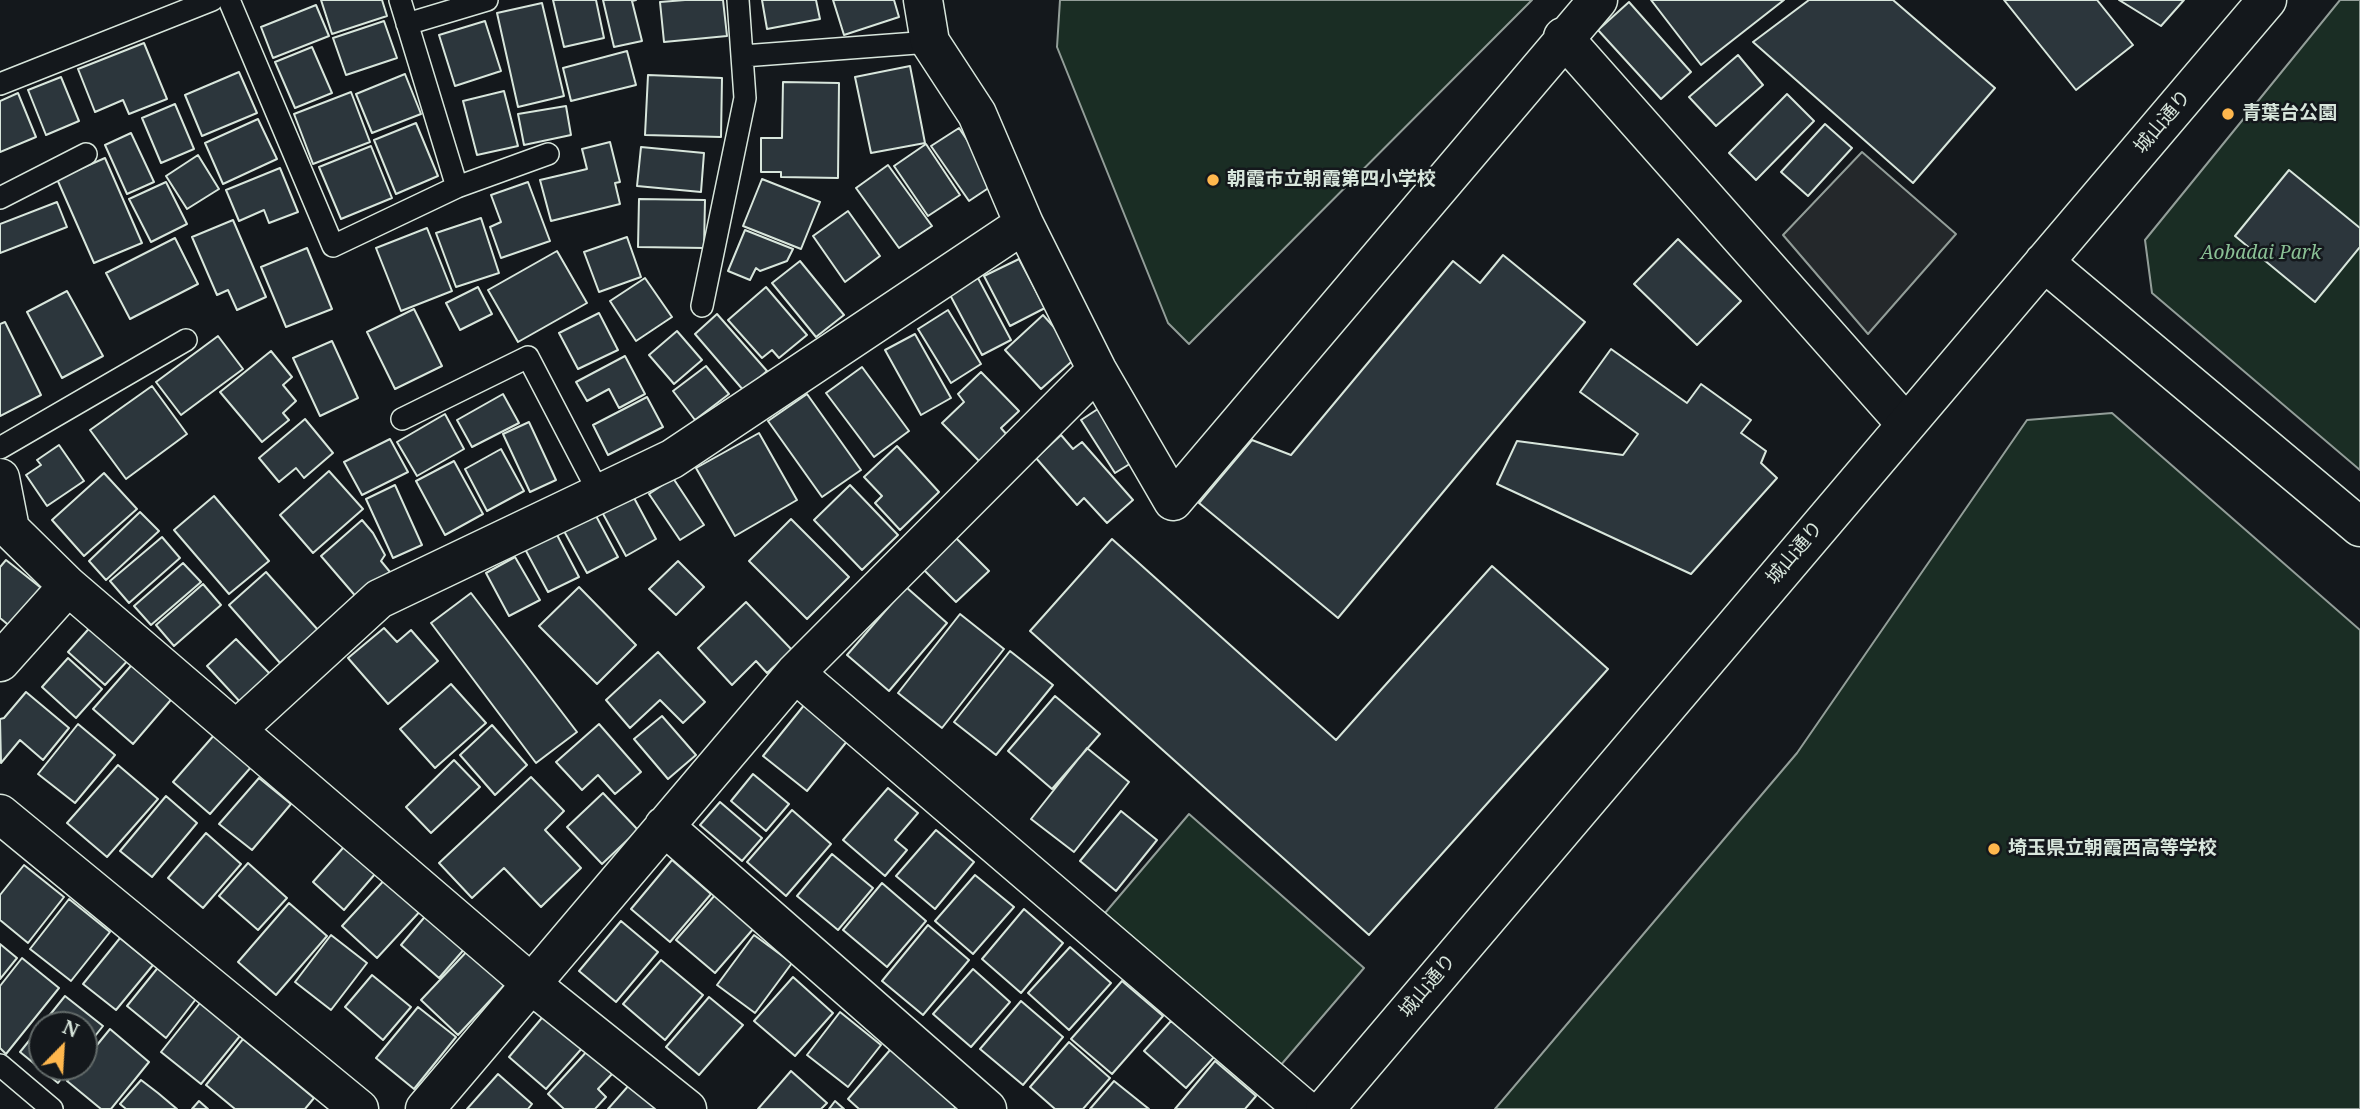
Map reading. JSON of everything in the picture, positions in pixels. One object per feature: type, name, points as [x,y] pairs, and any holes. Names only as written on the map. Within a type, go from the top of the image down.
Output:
[{"type":"street","points":[[923,0],[930,42],[976,114],[1024,224],[1097,370],[1173,501],[1563,37],[1598,0]]},
{"type":"street","name":"城山通り","points":[[1325,1109],[2267,0]]},
{"type":"street","points":[[1563,37],[1905,423]]},
{"type":"street","points":[[236,730],[379,599],[671,459],[1024,224]]},
{"type":"street","points":[[2045,262],[2360,527]]},
{"type":"street","points":[[425,1109],[795,673],[1097,370]]},
{"type":"street","points":[[0,478],[5,525],[68,586],[532,983],[687,1109]]},
{"type":"street","points":[[0,662],[68,586]]},
{"type":"street","points":[[795,673],[1304,1109]]},
{"type":"street","points":[[0,814],[359,1109]]},
{"type":"street","points":[[664,826],[987,1109]]},
{"type":"lane","points":[[0,84],[212,0]]},
{"type":"lane","points":[[229,0],[333,246],[457,187],[548,154]]},
{"type":"lane","points":[[400,0],[457,187]]},
{"type":"lane","points":[[407,24],[487,0]]},
{"type":"lane","points":[[702,306],[745,98],[738,0]]},
{"type":"lane","points":[[743,56],[930,42]]},
{"type":"lane","points":[[0,198],[86,154]]},
{"type":"lane","points":[[0,448],[186,340]]},
{"type":"lane","points":[[402,419],[528,357],[599,494]]},
{"type":"lane","points":[[0,1065],[52,1109]]},
{"type":"green space","name":"朝霞市立朝霞第四小学校","points":[[1060,0],[1532,0],[1189,344],[1168,323],[1057,47]]},
{"type":"green space","name":"Aobadai Park","points":[[2340,0],[2360,0],[2360,470],[2152,293],[2145,240]]},
{"type":"green space","name":"埼玉県立朝霞西高等学校","points":[[2112,413],[2360,630],[2360,1109],[1495,1109],[1797,753],[2027,420]]},
{"type":"green space","points":[[1189,814],[1364,968],[1280,1066],[1105,913]]},
{"type":"shaded area","points":[[1862,152],[1956,234],[1868,334],[1783,235]]},
{"type":"building","points":[[321,0],[382,0],[387,16],[332,34]]},
{"type":"building","points":[[553,0],[596,0],[604,38],[564,47]]},
{"type":"building","points":[[603,0],[636,0],[632,1],[642,41],[614,47]]},
{"type":"building","points":[[723,0],[727,36],[664,42],[660,2]]},
{"type":"building","points":[[762,0],[816,0],[820,19],[767,29]]},
{"type":"building","points":[[833,0],[894,0],[899,17],[844,35]]},
{"type":"building","points":[[1651,0],[1784,0],[1701,65]]},
{"type":"building","points":[[1809,0],[1893,0],[1995,88],[1913,183],[1753,42]]},
{"type":"building","points":[[2004,0],[2097,0],[2133,45],[2076,90]]},
{"type":"building","points":[[2119,0],[2184,0],[2161,26]]},
{"type":"building","points":[[1629,2],[1691,72],[1661,99],[1598,30]]},
{"type":"building","points":[[542,3],[564,96],[518,107],[497,13]]},
{"type":"building","points":[[316,5],[329,36],[273,58],[261,27]]},
{"type":"building","points":[[384,21],[397,58],[346,75],[333,38]]},
{"type":"building","points":[[485,21],[501,71],[455,86],[439,35]]},
{"type":"building","points":[[144,43],[167,99],[129,114],[123,100],[95,112],[78,69]]},
{"type":"building","points":[[312,47],[332,93],[295,108],[275,62]]},
{"type":"building","points":[[627,51],[636,85],[571,101],[563,68]]},
{"type":"building","points":[[1738,55],[1763,85],[1716,126],[1689,97]]},
{"type":"building","points":[[910,66],[925,143],[871,153],[855,77]]},
{"type":"building","points":[[239,72],[257,113],[202,136],[185,95]]},
{"type":"building","points":[[405,74],[421,114],[372,133],[356,94]]},
{"type":"building","points":[[648,75],[722,78],[721,137],[645,135]]},
{"type":"building","points":[[61,77],[79,121],[46,135],[28,90]]},
{"type":"building","points":[[783,82],[839,83],[838,178],[781,177],[781,172],[761,172],[761,138],[782,138]]},
{"type":"building","points":[[504,91],[518,146],[477,155],[463,101]]},
{"type":"building","points":[[351,92],[370,142],[313,164],[294,114]]},
{"type":"building","points":[[18,93],[36,137],[0,152],[0,101]]},
{"type":"building","points":[[1787,94],[1814,121],[1756,180],[1729,153]]},
{"type":"building","points":[[175,104],[194,149],[161,163],[142,118]]},
{"type":"building","points":[[566,106],[571,135],[524,145],[518,114]]},
{"type":"building","points":[[258,119],[277,159],[223,184],[205,143]]},
{"type":"building","points":[[416,123],[438,176],[396,194],[374,140]]},
{"type":"building","points":[[1825,124],[1852,148],[1808,196],[1781,172]]},
{"type":"building","points":[[959,128],[996,183],[969,201],[931,146]]},
{"type":"building","points":[[131,133],[154,182],[127,194],[105,145]]},
{"type":"building","points":[[610,142],[620,182],[615,183],[620,204],[551,221],[540,180],[587,169],[582,149]]},
{"type":"building","points":[[926,144],[960,195],[928,216],[894,166]]},
{"type":"building","points":[[371,146],[392,198],[341,219],[319,167]]},
{"type":"building","points":[[641,147],[704,153],[701,192],[637,186]]},
{"type":"building","points":[[198,155],[219,189],[187,209],[166,176]]},
{"type":"building","points":[[105,158],[142,243],[94,263],[57,179]]},
{"type":"building","points":[[888,165],[932,226],[899,248],[856,188]]},
{"type":"building","points":[[280,168],[298,212],[269,223],[264,210],[239,221],[226,190]]},
{"type":"building","points":[[2289,170],[2360,228],[2360,247],[2315,302],[2235,236]]},
{"type":"building","points":[[762,179],[820,202],[801,249],[743,226]]},
{"type":"building","points":[[166,182],[187,224],[151,242],[129,199]]},
{"type":"building","points":[[528,182],[550,241],[501,258],[490,227],[501,222],[491,195]]},
{"type":"building","points":[[639,199],[705,200],[704,248],[638,247]]},
{"type":"building","points":[[57,202],[67,227],[0,253],[0,224]]},
{"type":"building","points":[[848,211],[880,256],[845,282],[813,236]]},
{"type":"building","points":[[481,218],[499,273],[456,287],[436,233]]},
{"type":"building","points":[[233,220],[266,297],[237,310],[228,290],[217,295],[192,237]]},
{"type":"building","points":[[427,228],[452,291],[401,311],[376,248]]},
{"type":"building","points":[[745,230],[793,249],[787,261],[760,271],[756,268],[750,280],[728,271]]},
{"type":"building","points":[[627,237],[641,277],[599,292],[584,252]]},
{"type":"building","points":[[175,238],[198,284],[130,319],[106,273]]},
{"type":"building","points":[[1678,239],[1741,301],[1697,345],[1634,284]]},
{"type":"building","points":[[307,248],[332,309],[286,327],[261,267]]},
{"type":"building","points":[[557,251],[587,303],[518,342],[488,290]]},
{"type":"building","points":[[1503,255],[1585,322],[1338,618],[1199,503],[1252,440],[1291,455],[1453,261],[1480,283]]},
{"type":"building","points":[[1019,259],[1045,308],[1010,326],[984,276]]},
{"type":"building","points":[[800,261],[844,315],[816,337],[772,283]]},
{"type":"building","points":[[645,278],[672,317],[636,341],[610,301]]},
{"type":"building","points":[[978,278],[1011,340],[982,355],[949,293]]},
{"type":"building","points":[[478,287],[492,314],[460,330],[446,303]]},
{"type":"building","points":[[766,287],[807,335],[779,358],[772,350],[762,358],[728,320]]},
{"type":"building","points":[[67,291],[103,356],[62,378],[27,312]]},
{"type":"building","points":[[414,309],[442,366],[395,389],[367,332]]},
{"type":"building","points":[[948,310],[981,364],[951,383],[918,329]]},
{"type":"building","points":[[599,313],[618,350],[578,369],[559,333]]},
{"type":"building","points":[[717,314],[767,371],[744,391],[695,334]]},
{"type":"building","points":[[1043,315],[1079,355],[1041,389],[1005,350]]},
{"type":"building","points":[[5,322],[41,395],[0,416],[0,324]]},
{"type":"building","points":[[677,331],[702,360],[674,384],[649,355]]},
{"type":"building","points":[[915,334],[951,398],[921,415],[885,350]]},
{"type":"building","points":[[218,336],[243,369],[181,415],[156,382]]},
{"type":"building","points":[[332,341],[358,398],[320,416],[293,358]]},
{"type":"building","points":[[1611,349],[1687,403],[1701,384],[1751,420],[1741,433],[1766,451],[1761,463],[1777,478],[1691,574],[1497,484],[1517,441],[1623,455],[1638,434],[1580,392]]},
{"type":"building","points":[[271,351],[292,377],[283,385],[296,401],[283,413],[289,420],[262,442],[220,392]]},
{"type":"building","points":[[625,356],[645,394],[619,408],[609,389],[587,401],[576,382]]},
{"type":"building","points":[[706,366],[729,394],[695,420],[673,391]]},
{"type":"building","points":[[862,367],[909,431],[874,457],[826,393]]},
{"type":"building","points":[[981,372],[1019,411],[1001,428],[1008,436],[981,463],[942,423],[964,402],[958,394]]},
{"type":"building","points":[[152,386],[187,434],[126,479],[90,430]]},
{"type":"building","points":[[503,394],[519,423],[472,447],[457,420]]},
{"type":"building","points":[[807,394],[861,470],[822,497],[768,421]]},
{"type":"building","points":[[647,397],[663,427],[608,455],[593,425]]},
{"type":"building","points":[[1107,403],[1141,457],[1115,473],[1081,420]]},
{"type":"building","points":[[445,414],[464,449],[417,476],[397,442]]},
{"type":"building","points":[[305,419],[333,453],[304,478],[296,468],[279,482],[259,458]]},
{"type":"building","points":[[529,422],[556,480],[530,492],[503,434]]},
{"type":"building","points":[[759,433],[797,500],[735,536],[696,468]]},
{"type":"building","points":[[1061,435],[1073,449],[1082,442],[1133,500],[1107,523],[1084,498],[1077,505],[1036,458]]},
{"type":"building","points":[[390,439],[408,472],[362,495],[344,462]]},
{"type":"building","points":[[59,445],[84,481],[47,506],[26,475],[41,465],[37,460]]},
{"type":"building","points":[[897,446],[939,492],[900,530],[875,503],[882,496],[864,477]]},
{"type":"building","points":[[501,449],[524,491],[487,511],[465,469]]},
{"type":"building","points":[[454,461],[483,514],[445,535],[416,481]]},
{"type":"building","points":[[329,471],[363,509],[313,553],[280,515]]},
{"type":"building","points":[[104,473],[137,509],[84,556],[52,520]]},
{"type":"building","points":[[673,478],[704,525],[680,540],[649,494]]},
{"type":"building","points":[[395,485],[422,545],[393,558],[366,499]]},
{"type":"building","points":[[850,485],[898,535],[862,570],[814,520]]},
{"type":"building","points":[[214,496],[269,561],[229,594],[174,530]]},
{"type":"building","points":[[633,496],[656,539],[626,556],[602,512]]},
{"type":"building","points":[[140,512],[159,531],[106,580],[89,561]]},
{"type":"building","points":[[595,514],[618,557],[587,573],[564,531]]},
{"type":"building","points":[[791,519],[849,577],[807,619],[749,561]]},
{"type":"building","points":[[362,520],[385,555],[381,561],[390,572],[358,599],[321,556]]},
{"type":"building","points":[[556,533],[579,577],[548,592],[525,549]]},
{"type":"building","points":[[953,535],[989,571],[956,602],[921,567]]},
{"type":"building","points":[[162,537],[180,558],[129,603],[110,581]]},
{"type":"building","points":[[1112,539],[1336,740],[1492,566],[1608,669],[1369,935],[1030,631]]},
{"type":"building","points":[[515,557],[540,600],[509,616],[486,573]]},
{"type":"building","points":[[6,560],[50,595],[18,633],[0,618],[0,567]]},
{"type":"building","points":[[678,561],[704,587],[676,615],[649,589]]},
{"type":"building","points":[[183,563],[201,582],[151,625],[134,606]]},
{"type":"building","points":[[266,572],[318,630],[280,663],[229,605]]},
{"type":"building","points":[[203,584],[221,605],[174,646],[156,625]]},
{"type":"building","points":[[579,587],[636,645],[597,684],[539,626]]},
{"type":"building","points":[[906,587],[947,623],[889,691],[847,655]]},
{"type":"building","points":[[471,593],[577,732],[536,763],[431,623]]},
{"type":"building","points":[[746,602],[792,650],[767,673],[756,661],[732,685],[698,648]]},
{"type":"building","points":[[960,614],[1004,649],[942,728],[898,693]]},
{"type":"building","points":[[94,623],[131,657],[105,685],[68,652]]},
{"type":"building","points":[[384,628],[397,642],[411,630],[438,661],[388,704],[348,658]]},
{"type":"building","points":[[236,639],[272,676],[242,704],[207,666]]},
{"type":"building","points":[[1010,651],[1053,685],[996,755],[954,722]]},
{"type":"building","points":[[658,652],[705,702],[683,723],[660,700],[630,728],[606,700]]},
{"type":"building","points":[[68,658],[102,689],[76,718],[42,687]]},
{"type":"building","points":[[136,660],[176,694],[133,744],[93,709]]},
{"type":"building","points":[[451,684],[486,723],[435,768],[400,729]]},
{"type":"building","points":[[26,692],[69,728],[43,760],[20,740],[1,763],[0,719],[4,718]]},
{"type":"building","points":[[1055,696],[1100,734],[1052,789],[1008,751]]},
{"type":"building","points":[[805,704],[848,740],[807,791],[763,756]]},
{"type":"building","points":[[662,716],[696,755],[668,779],[634,739]]},
{"type":"building","points":[[78,724],[115,755],[75,803],[38,774]]},
{"type":"building","points":[[599,724],[641,772],[615,794],[598,775],[582,790],[556,762]]},
{"type":"building","points":[[492,725],[527,765],[495,795],[460,755]]},
{"type":"building","points":[[215,734],[252,766],[210,814],[173,782]]},
{"type":"building","points":[[1087,748],[1129,782],[1074,852],[1031,819]]},
{"type":"building","points":[[454,760],[480,787],[431,833],[406,807]]},
{"type":"building","points":[[118,765],[158,799],[107,857],[67,823]]},
{"type":"building","points":[[753,774],[789,804],[766,831],[731,801]]},
{"type":"building","points":[[531,777],[564,811],[545,830],[581,868],[541,907],[504,868],[472,898],[439,863]]},
{"type":"building","points":[[259,778],[291,804],[252,850],[219,824]]},
{"type":"building","points":[[888,788],[918,813],[895,840],[907,850],[885,876],[843,840]]},
{"type":"building","points":[[603,793],[638,830],[602,864],[567,827]]},
{"type":"building","points":[[166,796],[197,823],[152,877],[120,851]]},
{"type":"building","points":[[720,802],[762,838],[742,861],[700,825]]},
{"type":"building","points":[[792,810],[831,844],[786,896],[747,862]]},
{"type":"building","points":[[1121,811],[1157,840],[1116,891],[1080,861]]},
{"type":"building","points":[[936,830],[974,862],[935,909],[896,876]]},
{"type":"building","points":[[206,833],[241,864],[203,908],[168,878]]},
{"type":"building","points":[[350,840],[381,867],[344,910],[313,882]]},
{"type":"building","points":[[832,854],[873,888],[838,930],[797,896]]},
{"type":"building","points":[[672,860],[711,894],[670,942],[631,909]]},
{"type":"building","points":[[248,863],[287,898],[258,930],[219,896]]},
{"type":"building","points":[[24,865],[64,897],[28,943],[0,920],[0,895]]},
{"type":"building","points":[[389,875],[424,907],[377,958],[342,926]]},
{"type":"building","points":[[975,875],[1014,907],[973,954],[935,921]]},
{"type":"building","points":[[882,883],[926,921],[887,967],[843,930]]},
{"type":"building","points":[[715,895],[754,928],[715,973],[676,940]]},
{"type":"building","points":[[69,899],[110,932],[71,981],[30,949]]},
{"type":"building","points":[[289,903],[327,936],[276,995],[238,962]]},
{"type":"building","points":[[1024,909],[1063,943],[1021,993],[982,959]]},
{"type":"building","points":[[428,913],[467,946],[439,978],[401,945]]},
{"type":"building","points":[[621,921],[658,952],[616,1002],[579,971]]},
{"type":"building","points":[[928,925],[969,960],[923,1015],[882,981]]},
{"type":"building","points":[[331,935],[367,963],[331,1010],[295,982]]},
{"type":"building","points":[[754,935],[792,963],[755,1013],[717,985]]},
{"type":"building","points":[[120,938],[153,965],[116,1010],[83,984]]},
{"type":"building","points":[[0,944],[17,958],[0,979]]},
{"type":"building","points":[[471,947],[508,981],[458,1035],[421,1000]]},
{"type":"building","points":[[1070,947],[1111,983],[1069,1030],[1028,993]]},
{"type":"building","points":[[22,958],[59,988],[41,1011],[28,1011],[28,1027],[6,1054],[0,1048],[0,986]]},
{"type":"building","points":[[661,960],[703,995],[665,1040],[623,1004]]},
{"type":"building","points":[[160,965],[199,995],[166,1038],[127,1006]]},
{"type":"building","points":[[973,969],[1010,1002],[971,1047],[933,1014]]},
{"type":"building","points":[[372,975],[411,1007],[383,1040],[345,1007]]},
{"type":"building","points":[[793,977],[833,1013],[795,1056],[754,1021]]},
{"type":"building","points":[[1122,981],[1163,1016],[1112,1074],[1071,1039]]},
{"type":"building","points":[[65,996],[84,1011],[53,1011]]},
{"type":"building","points":[[709,997],[743,1025],[699,1075],[666,1047]]},
{"type":"building","points":[[204,998],[244,1031],[201,1084],[161,1052]]},
{"type":"building","points":[[1021,1001],[1063,1037],[1023,1085],[980,1049]]},
{"type":"building","points":[[418,1007],[456,1037],[414,1089],[376,1058]]},
{"type":"building","points":[[840,1012],[881,1045],[848,1087],[807,1055]]},
{"type":"building","points":[[546,1013],[584,1046],[546,1089],[509,1057]]},
{"type":"building","points":[[1171,1021],[1214,1057],[1186,1088],[1144,1051]]},
{"type":"building","points":[[110,1029],[149,1062],[111,1109],[101,1109],[67,1081],[98,1081],[98,1044]]},
{"type":"building","points":[[243,1039],[314,1098],[305,1109],[235,1109],[206,1085]]},
{"type":"building","points":[[28,1042],[28,1059],[20,1052]]},
{"type":"building","points":[[1069,1042],[1110,1078],[1083,1109],[1055,1109],[1030,1087]]},
{"type":"building","points":[[896,1043],[962,1100],[954,1109],[859,1109],[848,1099]]},
{"type":"building","points":[[588,1050],[613,1073],[598,1089],[606,1097],[595,1109],[564,1109],[548,1094]]},
{"type":"building","points":[[1215,1061],[1256,1096],[1245,1109],[1175,1109]]},
{"type":"building","points":[[791,1071],[827,1103],[821,1109],[758,1109]]},
{"type":"building","points":[[498,1074],[532,1104],[528,1109],[467,1109]]},
{"type":"building","points":[[141,1080],[177,1109],[126,1109],[120,1104]]},
{"type":"building","points":[[1114,1081],[1149,1109],[1090,1109]]},
{"type":"building","points":[[630,1084],[659,1109],[608,1109]]},
{"type":"building","points":[[199,1101],[208,1109],[192,1109]]},
{"type":"building","points":[[835,1101],[844,1109],[829,1109]]},
{"type":"place","name":"青葉台公園","points":[[2228,114]]},
{"type":"place","name":"朝霞市立朝霞第四小学校","points":[[1213,180]]},
{"type":"place","name":"埼玉県立朝霞西高等学校","points":[[1994,849]]}]
